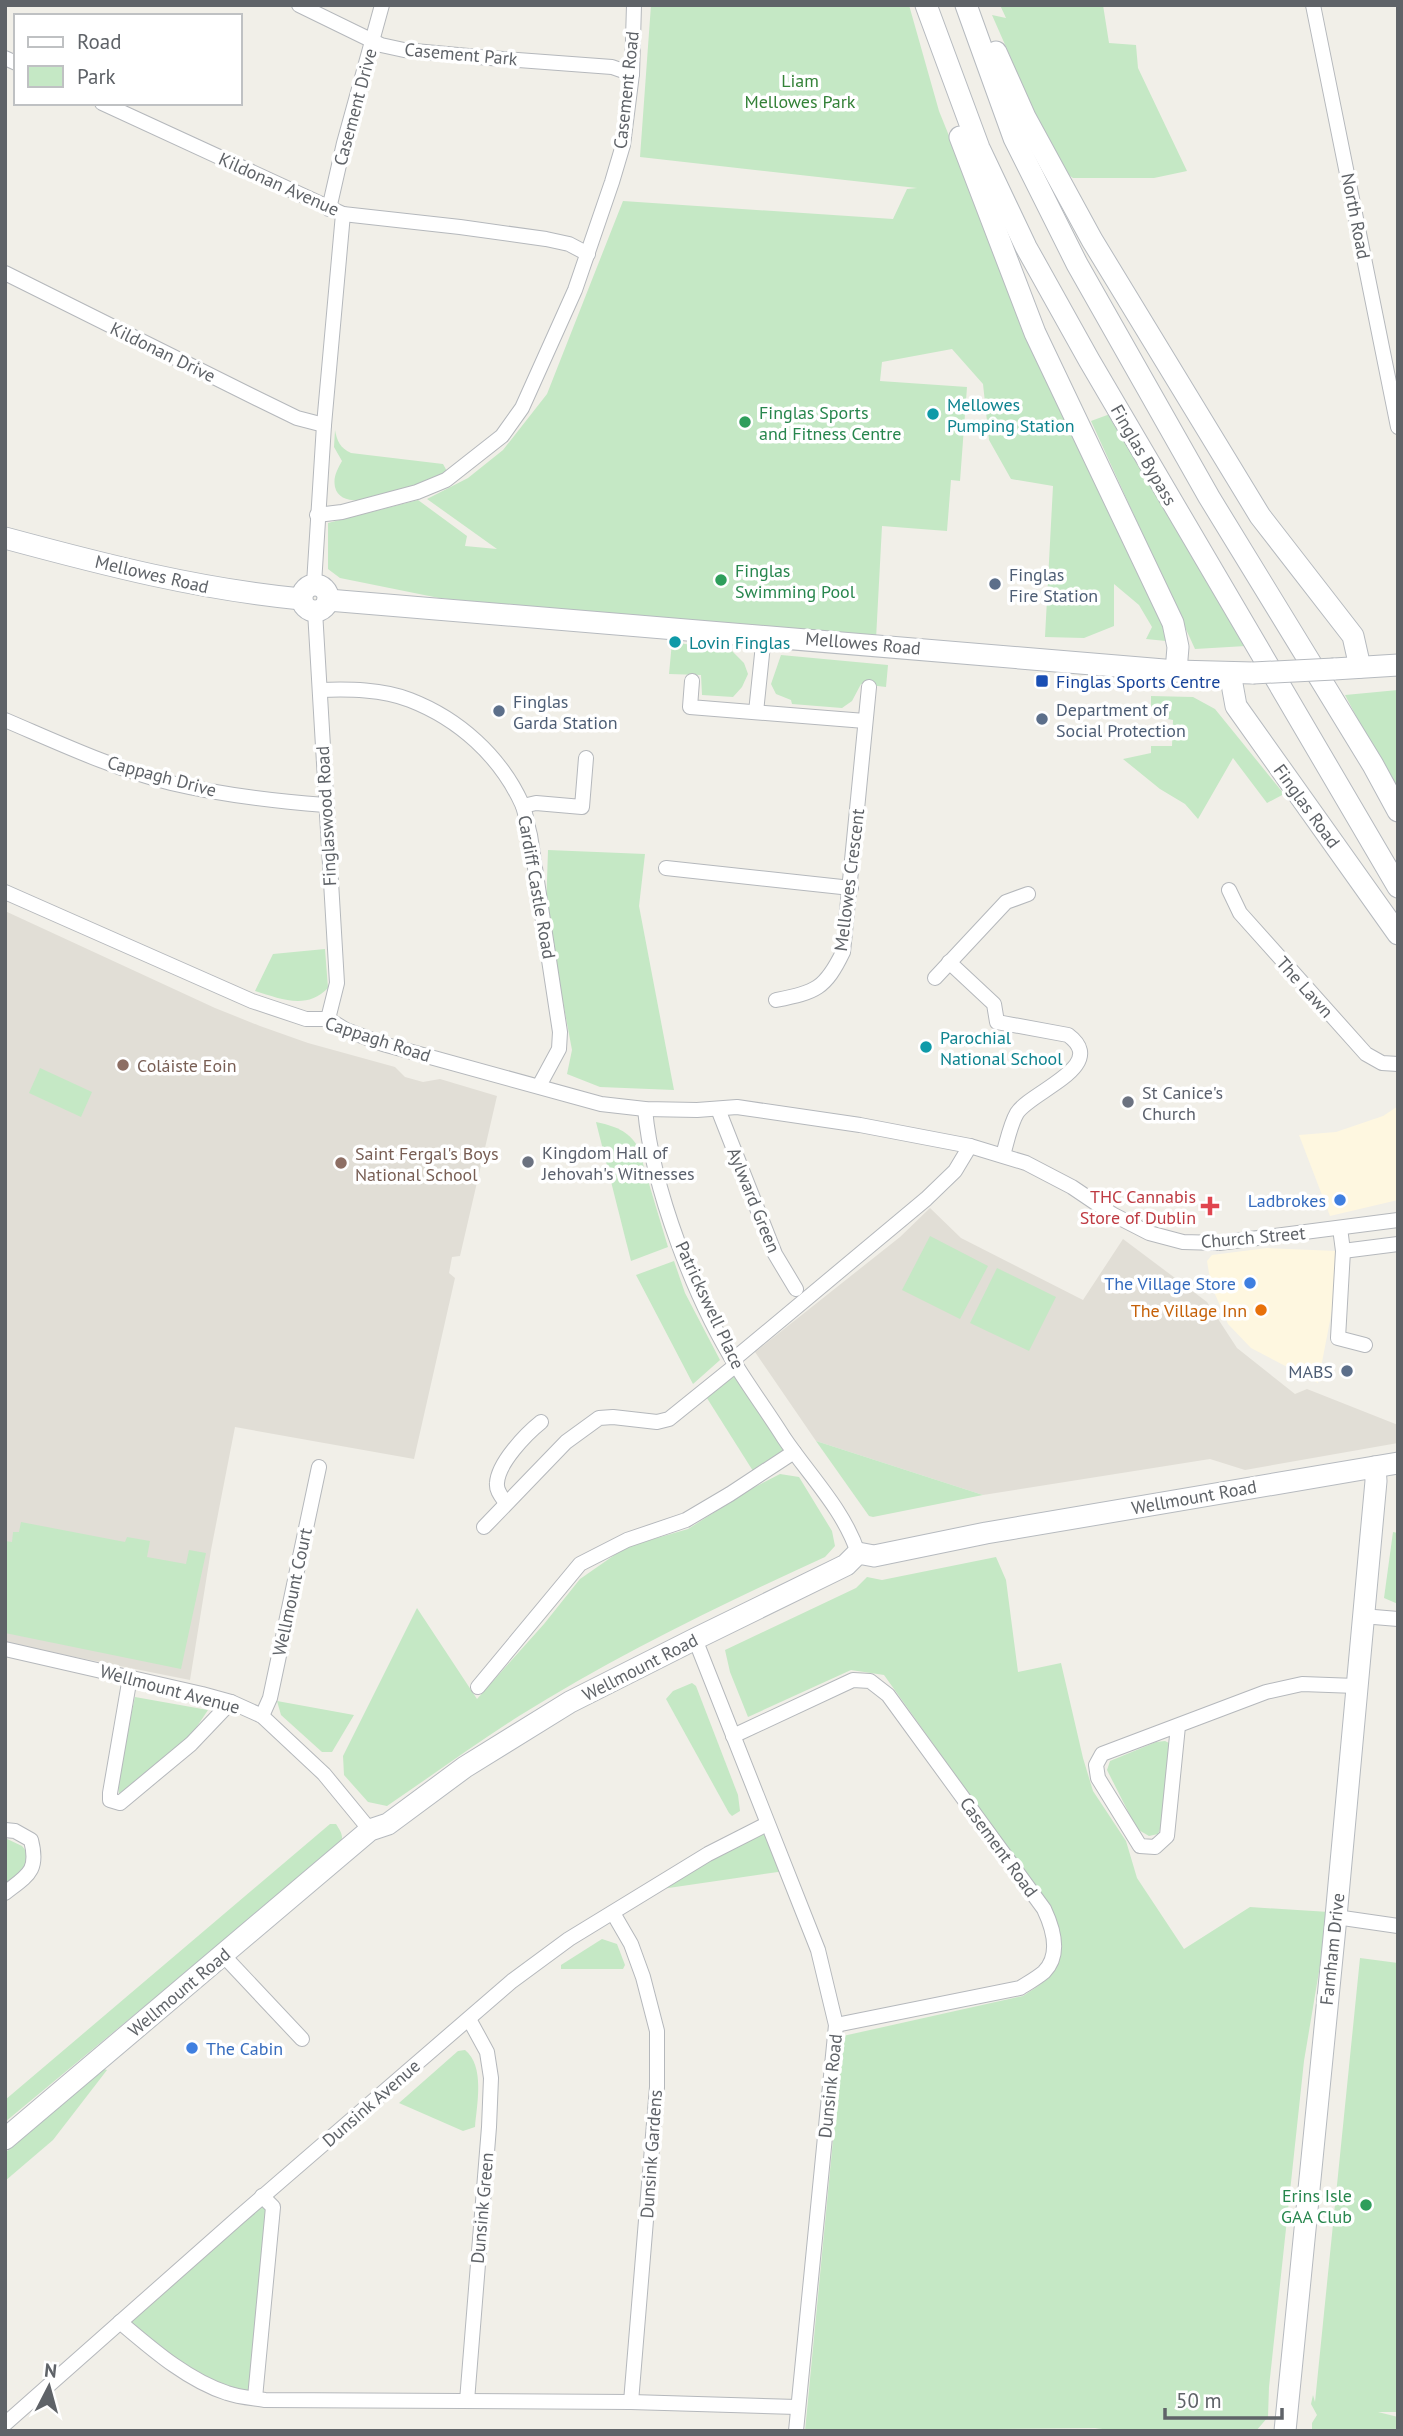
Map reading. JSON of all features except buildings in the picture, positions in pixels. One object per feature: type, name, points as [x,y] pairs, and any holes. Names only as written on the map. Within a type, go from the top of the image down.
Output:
[{"type":"main road","points":[[916,5],[949,109],[1035,333],[1173,622],[1178,647],[1176,671]]},
{"type":"main road","name":"Finglas Bypass","points":[[926,5],[979,148],[1026,247],[1089,360],[1398,887]]},
{"type":"main road","name":"Finglas Bypass","points":[[966,5],[1014,138],[1077,264],[1209,497],[1373,765],[1398,811]]},
{"type":"main road","points":[[975,5],[1025,117],[1092,240],[1260,516],[1353,636],[1360,667]]},
{"type":"main road","name":"Mellowes Road","points":[[5,538],[139,573],[214,589],[314,599],[1176,671],[1253,673],[1398,665]]},
{"type":"main road","name":"Finglas Road","points":[[1230,673],[1236,706],[1398,934]]},
{"type":"main road","name":"Wellmount Road","points":[[5,2139],[370,1830],[388,1824],[465,1767],[570,1702],[846,1565],[858,1553],[874,1556],[986,1533],[1398,1463]]},
{"type":"main road","name":"Farnham Drive","points":[[1285,2431],[1336,1917],[1376,1481],[1375,1467]]},
{"type":"street","name":"Casement Park","points":[[299,5],[372,43],[404,50],[612,67],[632,74]]},
{"type":"street","name":"Casement Drive","points":[[336,212],[344,143],[382,5]]},
{"type":"street","name":"Casement Road","points":[[588,254],[622,145],[632,74],[634,5]]},
{"type":"street","name":"North Road","points":[[1313,5],[1398,427]]},
{"type":"street","name":"Kildonan Avenue","points":[[106,105],[336,212],[546,239],[569,244],[588,254]]},
{"type":"street","name":"Finglaswood Road","points":[[328,1019],[337,983],[314,599],[336,212]]},
{"type":"street","points":[[317,515],[342,512],[417,492],[446,480],[502,436],[522,408],[537,377],[588,254]]},
{"type":"street","name":"Kildonan Drive","points":[[5,273],[297,418],[324,425]]},
{"type":"street","points":[[756,712],[764,635]]},
{"type":"street","points":[[691,681],[690,707],[865,721]]},
{"type":"street","name":"Mellowes Crescent","points":[[776,1000],[806,994],[825,983],[844,952],[869,687]]},
{"type":"street","name":"Cardiff Castle Road","points":[[320,690],[354,689],[409,699],[446,719],[482,744],[507,776],[523,806],[530,835],[560,1032],[559,1049],[539,1086]]},
{"type":"street","name":"Cappagh Drive","points":[[5,720],[99,759],[169,782],[256,800],[325,805]]},
{"type":"street","points":[[523,806],[536,803],[582,807],[586,758]]},
{"type":"street","points":[[666,868],[851,888]]},
{"type":"street","name":"The Lawn","points":[[1229,890],[1240,913],[1366,1054],[1382,1063],[1398,1064]]},
{"type":"street","name":"Cappagh Road","points":[[5,892],[252,1001],[306,1019],[328,1019],[346,1030],[383,1044],[601,1104],[645,1109],[737,1107],[970,1146]]},
{"type":"street","points":[[935,978],[1006,902],[1028,894]]},
{"type":"street","points":[[949,962],[994,1004],[997,1023],[1068,1035],[1076,1041],[1079,1049],[1078,1064],[1070,1074],[1030,1099],[1017,1112],[1003,1155]]},
{"type":"street","name":"Patrickswell Place","points":[[645,1109],[647,1130],[664,1199],[686,1261],[735,1363],[851,1531],[858,1553]]},
{"type":"street","name":"Aylward Green","points":[[718,1109],[775,1254],[796,1289]]},
{"type":"street","points":[[484,1527],[566,1442],[598,1418],[657,1422],[669,1419],[926,1199],[955,1171],[970,1146]]},
{"type":"street","name":"Church Street","points":[[970,1146],[1026,1163],[1149,1233],[1182,1242],[1219,1243],[1398,1220]]},
{"type":"street","points":[[1340,1228],[1343,1251],[1338,1338],[1364,1345]]},
{"type":"street","points":[[1343,1251],[1398,1244]]},
{"type":"street","points":[[506,1503],[498,1491],[496,1480],[522,1438],[541,1422]]},
{"type":"street","points":[[478,1687],[580,1564],[627,1540],[686,1520],[794,1452]]},
{"type":"street","name":"Wellmount Court","points":[[262,1716],[270,1698],[319,1467]]},
{"type":"street","points":[[1362,1616],[1398,1619]]},
{"type":"street","name":"Dunsink Road","points":[[695,1639],[818,1950],[836,2025],[796,2431]]},
{"type":"street","name":"Wellmount Avenue","points":[[5,1650],[231,1702],[262,1716],[324,1774],[370,1830]]},
{"type":"street","points":[[130,1677],[110,1793],[110,1800],[120,1803],[191,1744],[231,1702]]},
{"type":"street","name":"Casement Road","points":[[733,1736],[853,1680],[870,1681],[888,1695],[1044,1909],[1054,1929],[1052,1960],[1044,1972],[1020,1988],[836,2025]]},
{"type":"street","points":[[1178,1726],[1167,1836],[1155,1847],[1140,1846],[1098,1778],[1096,1765],[1102,1754],[1266,1692],[1302,1684],[1356,1686]]},
{"type":"street","name":"Dunsink Avenue","points":[[5,2424],[262,2196],[512,1981],[569,1939],[708,1854],[767,1824]]},
{"type":"street","points":[[5,1830],[15,1831],[31,1840],[35,1857],[30,1873],[5,1893]]},
{"type":"street","name":"Dunsink Gardens","points":[[613,1913],[631,1944],[650,1997],[657,2031],[657,2087],[631,2402]]},
{"type":"street","points":[[1336,1917],[1398,1926]]},
{"type":"street","points":[[223,1955],[302,2039]]},
{"type":"street","name":"Dunsink Green","points":[[467,2401],[491,2078],[487,2052],[469,2019]]},
{"type":"street","points":[[255,2398],[273,2207],[262,2196]]},
{"type":"street","points":[[120,2322],[189,2374],[226,2393],[255,2398],[304,2401],[631,2402],[797,2407]]},
{"type":"shaded area","points":[[5,911],[260,1026],[308,1043],[395,1067],[405,1077],[423,1082],[440,1079],[497,1096],[460,1256],[452,1257],[449,1273],[455,1278],[414,1459],[235,1427],[190,1680],[5,1643]]},
{"type":"shaded area","points":[[1398,1106],[1398,1200],[1330,1216],[1299,1135],[1336,1132],[1383,1116]]},
{"type":"shaded area","points":[[930,1208],[961,1238],[1083,1300],[1123,1239],[1207,1302],[1237,1348],[1295,1394],[1307,1389],[1398,1425],[1398,1443],[1245,1470],[1210,1459],[983,1495],[816,1441],[755,1352],[900,1237]]},
{"type":"shaded area","points":[[1267,1248],[1337,1251],[1333,1305],[1318,1383],[1251,1348],[1228,1324],[1211,1285],[1207,1261],[1212,1255]]},
{"type":"green space","name":"Finglas Sports and Fitness Centre","points":[[651,5],[909,5],[939,111],[1056,401],[1164,617],[1166,641],[1146,639],[1152,627],[1139,605],[1114,584],[1114,626],[1084,638],[1045,637],[1053,486],[1011,479],[989,440],[983,384],[952,349],[882,362],[880,381],[967,387],[960,481],[951,480],[947,531],[882,526],[876,639],[439,598],[340,578],[328,569],[328,523],[418,500],[467,536],[465,546],[497,549],[427,499],[468,478],[503,450],[547,394],[623,201],[893,219],[907,189],[917,188],[640,157]]},
{"type":"green space","points":[[1000,5],[1103,5],[1109,43],[1136,45],[1138,68],[1187,171],[1154,178],[1073,178],[1060,169],[1049,138],[1017,83],[1010,56],[992,15],[1006,18]]},
{"type":"green space","points":[[1110,414],[1246,646],[1195,649],[1091,421]]},
{"type":"green space","points":[[335,430],[340,444],[351,453],[443,464],[448,473],[405,490],[369,500],[353,500],[341,496],[335,487],[336,474],[342,461],[334,447]]},
{"type":"green space","points":[[672,642],[732,651],[744,663],[748,674],[742,687],[733,697],[702,695],[701,675],[669,674]]},
{"type":"green space","points":[[781,655],[888,665],[886,687],[861,684],[852,701],[842,708],[792,704],[791,700],[776,694],[771,684]]},
{"type":"green space","points":[[1398,690],[1398,796],[1345,695]]},
{"type":"green space","points":[[1151,696],[1193,697],[1215,709],[1284,794],[1267,803],[1233,758],[1198,819],[1185,804],[1160,789],[1123,759],[1151,753],[1151,746],[1172,746],[1173,720],[1151,716]]},
{"type":"green space","points":[[548,850],[645,854],[639,906],[674,1090],[600,1087],[567,1074],[572,1050],[546,911]]},
{"type":"green space","points":[[325,949],[328,988],[320,995],[303,1001],[293,1001],[255,991],[273,954]]},
{"type":"green space","points":[[40,1068],[92,1092],[81,1117],[29,1093]]},
{"type":"green space","points":[[596,1122],[620,1130],[630,1136],[638,1147],[668,1247],[631,1261]]},
{"type":"green space","points":[[930,1236],[988,1266],[960,1319],[902,1290]]},
{"type":"green space","points":[[674,1261],[685,1293],[720,1360],[693,1384],[636,1275]]},
{"type":"green space","points":[[997,1268],[1056,1297],[1029,1351],[970,1323]]},
{"type":"green space","points":[[736,1365],[794,1452],[753,1471],[705,1395]]},
{"type":"green space","points":[[816,1441],[983,1495],[869,1516]]},
{"type":"green space","points":[[780,1474],[799,1477],[832,1531],[835,1546],[825,1557],[708,1612],[593,1672],[519,1716],[387,1806],[368,1802],[344,1775],[343,1756],[417,1608],[477,1699],[580,1579],[626,1547],[688,1529]]},
{"type":"green space","points":[[21,1522],[125,1542],[127,1537],[150,1541],[147,1557],[186,1564],[189,1550],[206,1553],[181,1669],[5,1633],[5,1541],[12,1542],[13,1532],[19,1532]]},
{"type":"green space","points":[[1393,1532],[1398,1533],[1398,1604],[1384,1598]]},
{"type":"green space","points":[[996,1557],[1006,1580],[1018,1672],[1061,1663],[1093,1791],[1126,1841],[1137,1878],[1184,1949],[1250,1907],[1329,1912],[1304,2061],[1268,2417],[1256,2431],[1118,2431],[1095,2428],[805,2431],[843,2036],[1023,1996],[1046,1980],[1052,1972],[1058,1944],[1049,1906],[884,1675],[851,1670],[748,1717],[730,1672],[725,1650],[856,1588],[867,1577],[882,1580]]},
{"type":"green space","points":[[692,1683],[696,1686],[738,1795],[740,1811],[732,1816],[666,1699],[673,1691]]},
{"type":"green space","points":[[135,1697],[208,1710],[190,1737],[119,1794],[117,1778]]},
{"type":"green space","points":[[277,1701],[354,1715],[332,1752],[322,1752],[281,1715]]},
{"type":"green space","points":[[1165,1741],[1171,1744],[1162,1824],[1158,1834],[1149,1836],[1137,1829],[1107,1770],[1110,1761],[1156,1742]]},
{"type":"green space","points":[[330,1824],[336,1824],[341,1832],[339,1845],[5,2122],[5,2100]]},
{"type":"green space","points":[[767,1824],[785,1871],[648,1891]]},
{"type":"green space","points":[[5,1838],[22,1846],[30,1856],[24,1872],[5,1888]]},
{"type":"green space","points":[[602,1939],[617,1944],[625,1965],[623,1969],[561,1969],[561,1965]]},
{"type":"green space","name":"Erins Isle GAA Club","points":[[1360,1958],[1398,1963],[1398,2412],[1378,2412],[1398,2417],[1398,2431],[1312,2431],[1312,2423],[1317,2415],[1311,2404],[1313,2395],[1315,2402]]},
{"type":"green space","points":[[465,2050],[471,2057],[477,2075],[475,2127],[463,2131],[399,2103],[458,2051]]},
{"type":"green space","points":[[104,2069],[107,2070],[53,2140],[5,2181],[5,2153]]},
{"type":"green space","points":[[272,2190],[254,2398],[227,2393],[122,2322]]},
{"type":"place","name":"Mellowes Pumping Station","points":[[933,414]]},
{"type":"place","name":"Finglas Sports and Fitness Centre","points":[[745,422]]},
{"type":"place","name":"Finglas Swimming Pool","points":[[721,580]]},
{"type":"place","name":"Finglas Fire Station","points":[[995,584]]},
{"type":"place","name":"Lovin Finglas","points":[[675,642]]},
{"type":"place","name":"Finglas Sports Centre","points":[[1042,681]]},
{"type":"place","name":"Finglas Garda Station","points":[[499,711]]},
{"type":"place","name":"Department of Social Protection","points":[[1042,719]]},
{"type":"place","name":"Parochial National School","points":[[926,1047]]},
{"type":"place","name":"Coláiste Eoin","points":[[123,1065]]},
{"type":"place","name":"St Canice's Church","points":[[1128,1102]]},
{"type":"place","name":"Kingdom Hall of Jehovah's Witnesses","points":[[528,1162]]},
{"type":"place","name":"Saint Fergal's Boys National School","points":[[341,1163]]},
{"type":"place","name":"Ladbrokes","points":[[1340,1200]]},
{"type":"place","name":"THC Cannabis Store of Dublin","points":[[1210,1206]]},
{"type":"place","name":"The Village Store","points":[[1250,1283]]},
{"type":"place","name":"The Village Inn","points":[[1261,1310]]},
{"type":"place","name":"MABS","points":[[1347,1371]]},
{"type":"place","name":"The Cabin","points":[[192,2048]]},
{"type":"place","name":"Erins Isle GAA Club","points":[[1366,2205]]},
{"type":"park label","name":"Liam Mellowes Park","points":[[800,90]]}]
